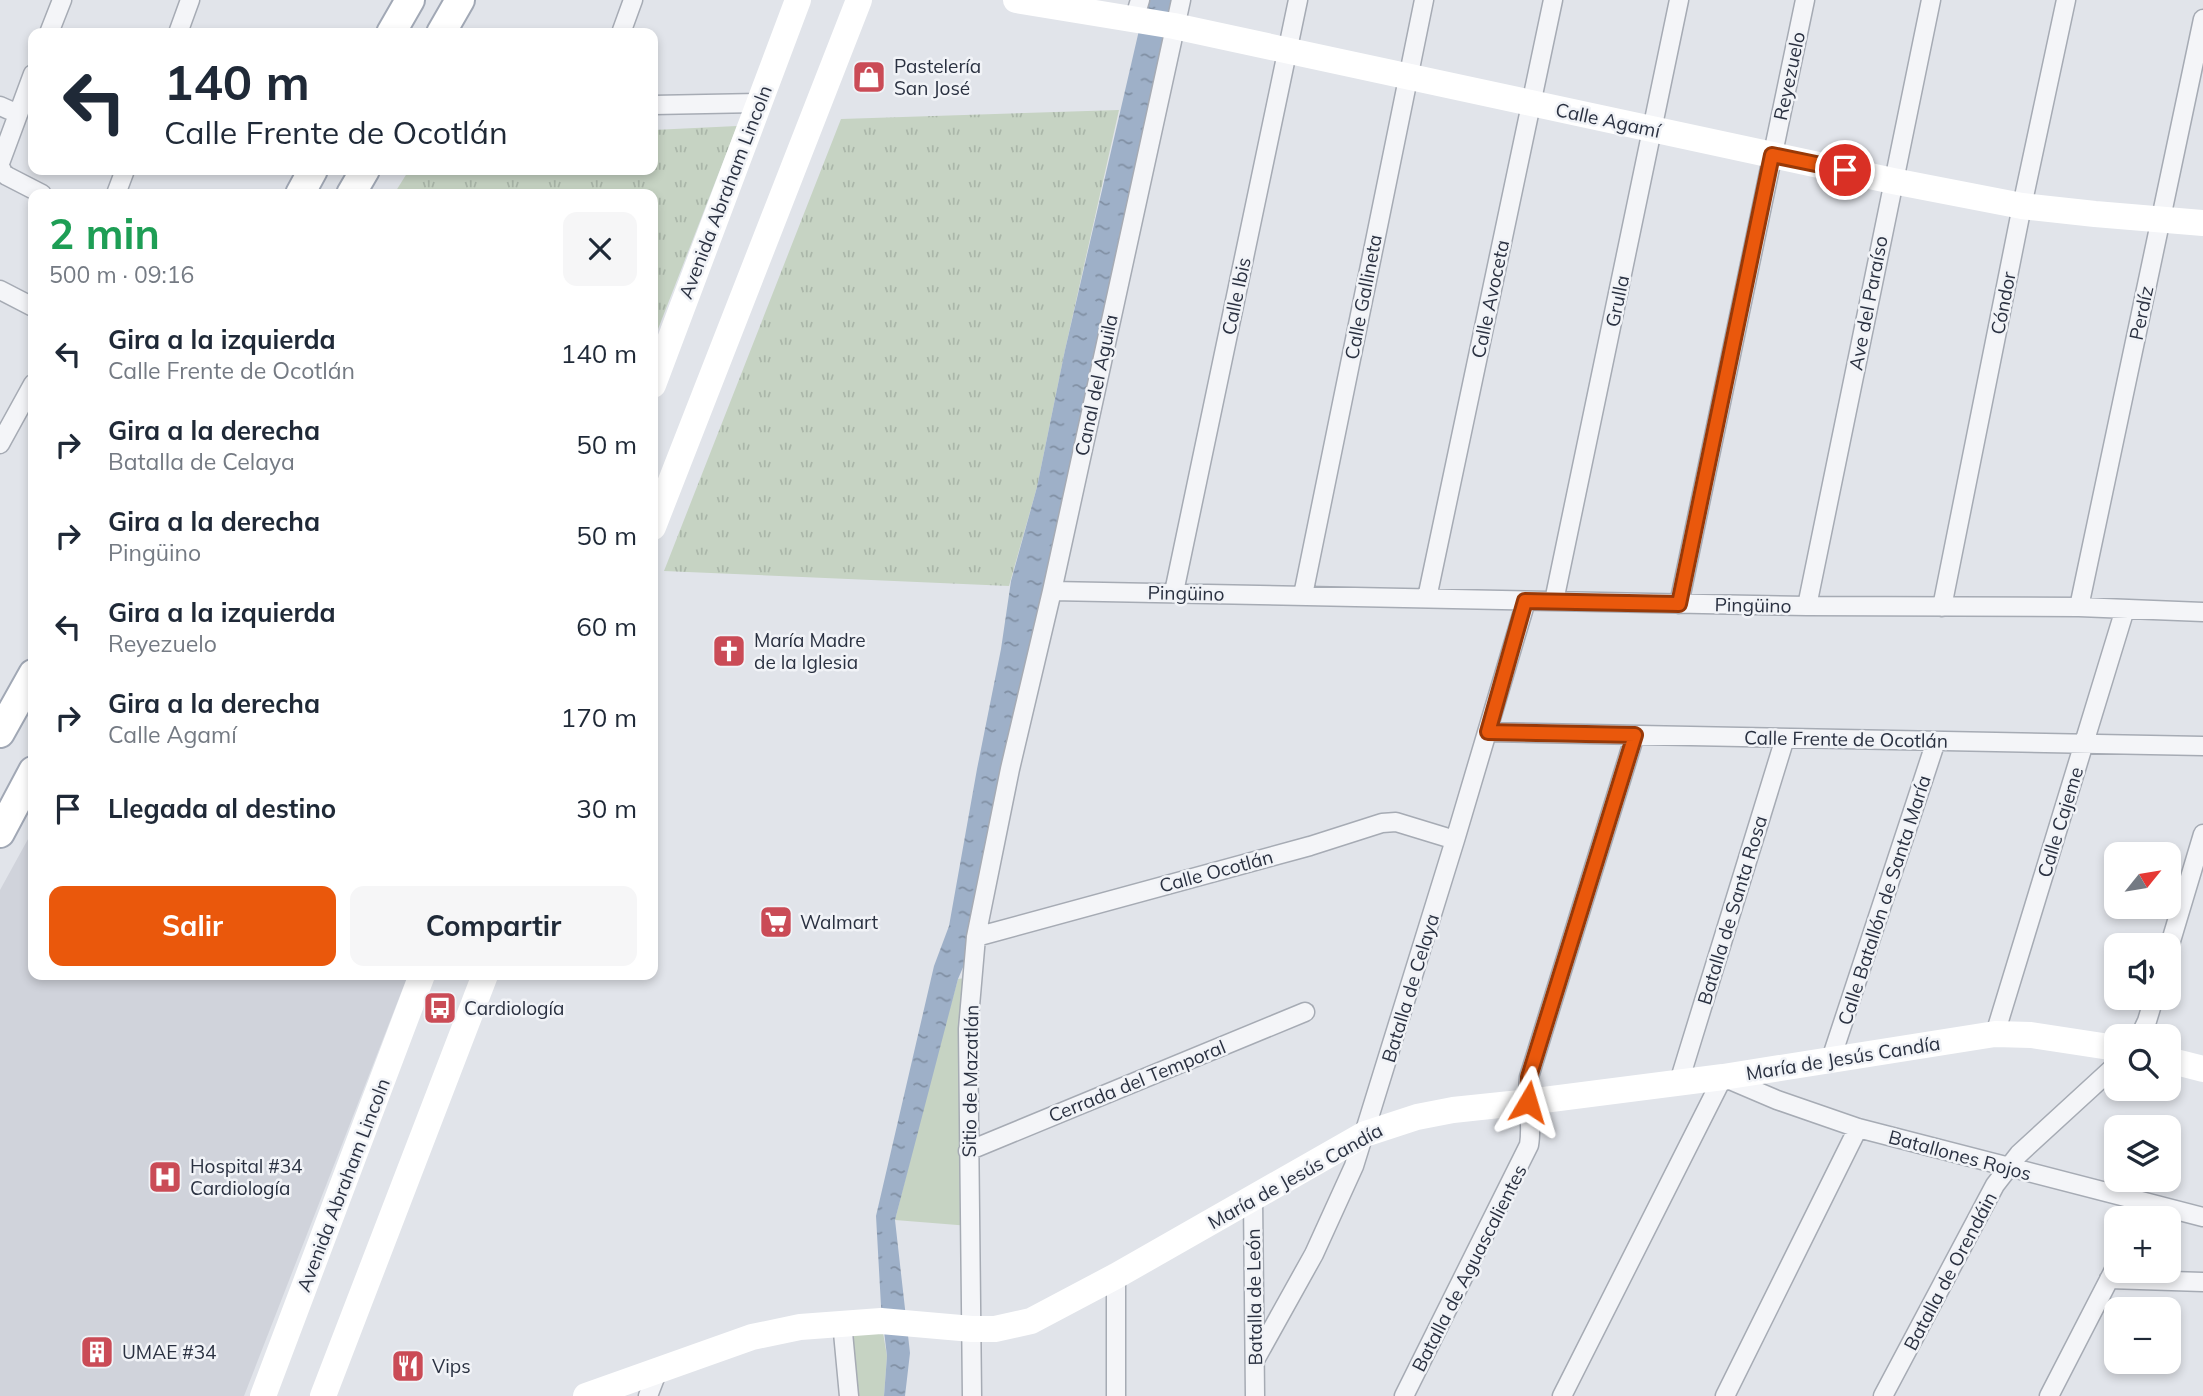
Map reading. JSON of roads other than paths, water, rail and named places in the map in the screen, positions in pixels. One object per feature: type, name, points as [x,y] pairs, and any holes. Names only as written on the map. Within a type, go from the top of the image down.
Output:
[{"type":"main road","points":[[394,28],[410,0]]},
{"type":"main road","points":[[445,28],[460,0]]},
{"type":"main road","points":[[0,733],[28,683]]},
{"type":"main road","points":[[0,833],[28,780]]},
{"type":"street","points":[[51,28],[62,0]]},
{"type":"street","points":[[179,28],[190,0]]},
{"type":"street","points":[[623,28],[633,0]]},
{"type":"street","name":"Avenida Abraham Lincoln","points":[[658,372],[797,0]]},
{"type":"street","points":[[658,514],[859,0]]},
{"type":"street","name":"Calle Agamí","points":[[1016,0],[1151,18],[1287,51],[1531,104],[2022,206],[2203,223]]},
{"type":"street","name":"Canal del Aguila","points":[[1010,769],[1052,591],[1151,18],[1181,0]]},
{"type":"street","name":"Calle Ibis","points":[[1174,592],[1298,0]]},
{"type":"street","name":"Calle Gallineta","points":[[1303,595],[1424,0]]},
{"type":"street","name":"Calle Avoceta","points":[[1427,598],[1553,0]]},
{"type":"street","name":"Grulla","points":[[1555,601],[1679,0]]},
{"type":"street","name":"Reyezuelo","points":[[1679,604],[1805,0]]},
{"type":"street","name":"Ave del Paraíso","points":[[1807,606],[1931,0]]},
{"type":"street","name":"Cóndor","points":[[1942,607],[2066,0]]},
{"type":"street","name":"Perdíz","points":[[2079,607],[2203,19]]},
{"type":"street","points":[[28,87],[1,167],[34,189]]},
{"type":"street","points":[[658,105],[758,103]]},
{"type":"street","points":[[0,106],[18,114]]},
{"type":"street","points":[[0,290],[28,304]]},
{"type":"street","points":[[0,444],[28,393]]},
{"type":"street","name":"Pingüino","points":[[1052,591],[1807,606],[2079,607],[2203,612]]},
{"type":"street","name":"Batalla de Celaya","points":[[1255,1360],[1336,1210],[1365,1134],[1488,732],[1525,601]]},
{"type":"street","name":"Calle Cajeme","points":[[1995,1034],[2124,609]]},
{"type":"street","name":"Calle Frente de Ocotlán","points":[[1488,732],[2203,746]]},
{"type":"street","name":"Batalla de Aguascalientes","points":[[1404,1396],[1523,1161],[1531,1132],[1529,1077],[1635,735]]},
{"type":"street","name":"Batalla de Santa Rosa","points":[[1679,1082],[1785,738]]},
{"type":"street","name":"Calle Batallón de Santa María","points":[[1831,1059],[1936,741]]},
{"type":"street","name":"Sitio de Mazatlán","points":[[972,1396],[968,1029],[976,937],[1010,769]]},
{"type":"street","name":"Calle Ocotlán","points":[[976,937],[1310,846],[1382,823],[1396,822],[1455,840]]},
{"type":"street","points":[[2173,933],[2203,834]]},
{"type":"street","name":"Avenida Abraham Lincoln","points":[[263,1396],[420,980]]},
{"type":"street","points":[[323,1396],[483,980]]},
{"type":"street","name":"Cerrada del Temporal","points":[[968,1151],[1306,1012]]},
{"type":"street","name":"María de Jesús Candía","points":[[586,1396],[752,1337],[800,1327],[881,1321],[995,1329],[1031,1321],[1116,1276],[1365,1134],[1417,1117],[1453,1110],[1723,1077],[1995,1034],[2031,1035],[2104,1046]]},
{"type":"street","points":[[2181,1063],[2203,1069]]},
{"type":"street","name":"Batalla de Orendáin","points":[[1883,1396],[1984,1203],[2008,1167],[2104,1076]]},
{"type":"street","points":[[1562,1396],[1723,1077]]},
{"type":"street","name":"Batallones Rojos","points":[[1723,1077],[1777,1100],[1858,1128],[2008,1167],[2129,1206]]},
{"type":"street","points":[[1725,1396],[1858,1128]]},
{"type":"street","name":"Batalla de León","points":[[1253,1198],[1255,1396]]},
{"type":"street","name":"Batallones Rojos","points":[[2181,1215],[2203,1217]]},
{"type":"street","points":[[1116,1276],[1116,1396]]},
{"type":"street","points":[[2181,1280],[2203,1282]]},
{"type":"street","points":[[2049,1396],[2107,1283]]},
{"type":"street","points":[[842,1322],[849,1396]]},
{"type":"street","points":[[648,1396],[658,1370]]},
{"type":"water","points":[[1146,0],[1181,0],[976,937],[958,979],[895,1220],[910,1353],[905,1396],[884,1396],[887,1356],[876,1216],[934,966],[949,926],[1001,649],[1011,581],[1037,487],[1065,350]]},
{"type":"place","name":"Pastelería San José","points":[[869,77]]},
{"type":"place","name":"María Madre de la Iglesia","points":[[729,651]]},
{"type":"place","name":"Walmart","points":[[776,922]]},
{"type":"place","name":"Cardiología","points":[[440,1008]]},
{"type":"place","name":"Hospital #34 Cardiología","points":[[165,1177]]},
{"type":"place","name":"UMAE #34","points":[[97,1352]]},
{"type":"place","name":"Vips","points":[[408,1366]]}]
